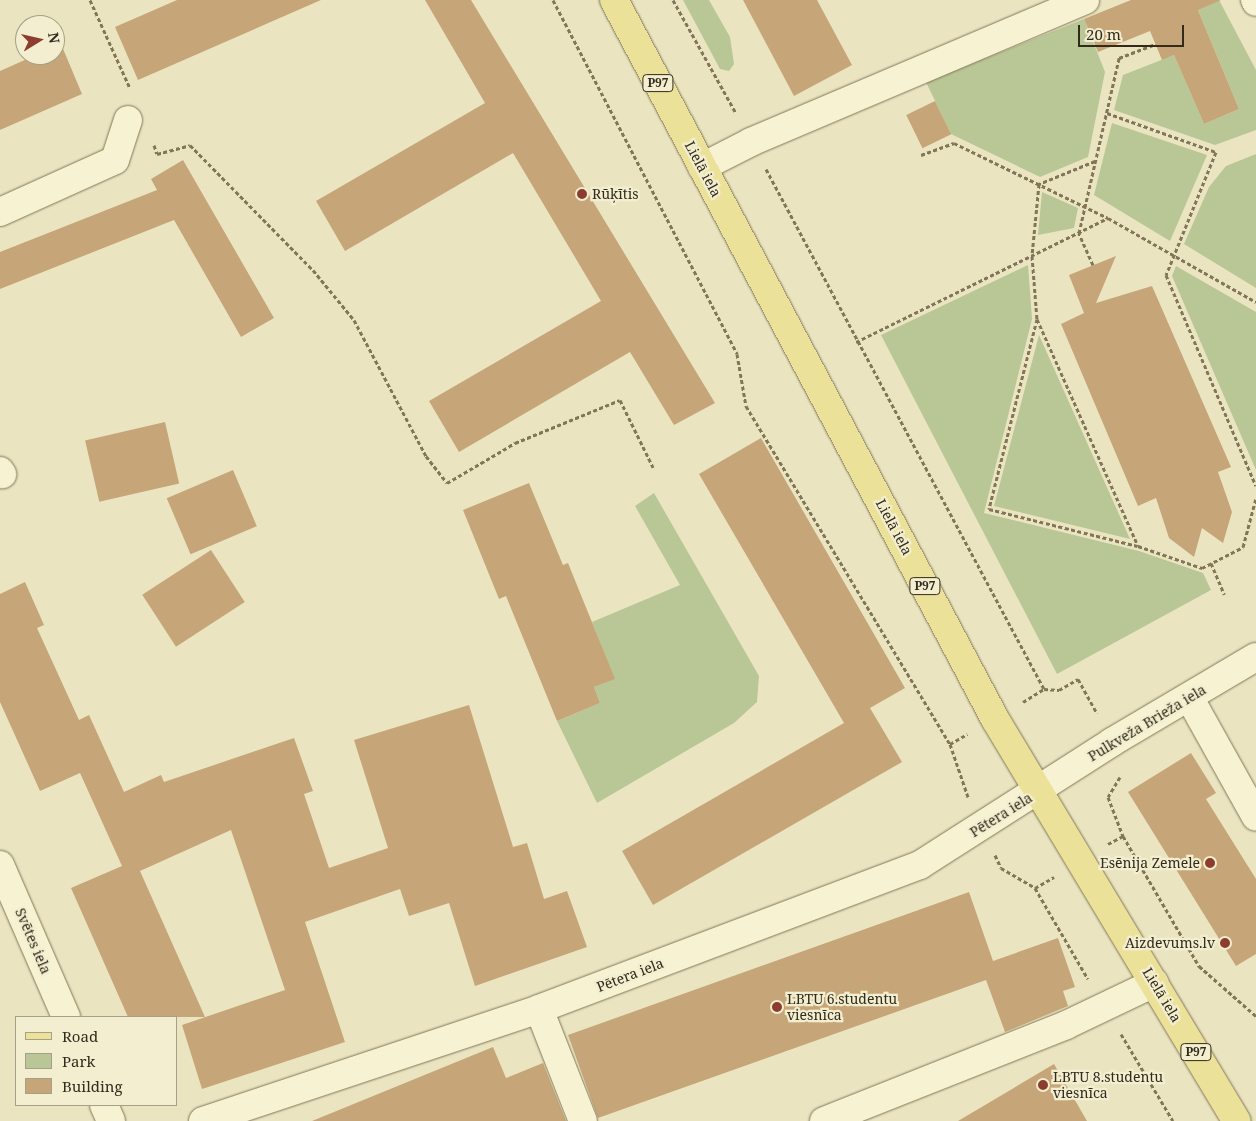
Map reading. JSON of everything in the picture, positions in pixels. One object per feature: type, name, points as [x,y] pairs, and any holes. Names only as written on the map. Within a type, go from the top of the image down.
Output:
[{"type":"main road","name":"Lielā iela","points":[[614,0],[995,719],[1237,1121]]},
{"type":"street","points":[[702,167],[752,142],[1085,0]]},
{"type":"street","points":[[0,212],[115,160],[128,120]]},
{"type":"street","name":"Pulkveža Brieža iela","points":[[1040,791],[1256,657]]},
{"type":"street","points":[[1189,697],[1256,817]]},
{"type":"street","name":"Pētera iela","points":[[203,1121],[539,1009],[920,865],[1040,791]]},
{"type":"street","name":"Svētes iela","points":[[0,865],[66,1016]]},
{"type":"street","points":[[824,1121],[924,1084],[1154,983]]},
{"type":"street","points":[[539,1009],[583,1121]]},
{"type":"street","points":[[104,1106],[111,1121]]},
{"type":"path","points":[[90,0],[132,92]]},
{"type":"path","points":[[553,0],[737,354],[746,406],[950,744],[957,772],[1001,868],[1035,888],[1173,1121]]},
{"type":"path","points":[[673,0],[752,142],[856,342],[1044,689]]},
{"type":"path","points":[[1093,265],[1079,233],[1119,58],[1155,44]]},
{"type":"path","points":[[1107,114],[1216,152],[1172,254],[1166,275],[1256,486]]},
{"type":"path","points":[[150,136],[157,154],[190,145],[313,270],[354,320],[426,456],[446,483],[515,443],[620,400],[654,467]]},
{"type":"path","points":[[922,155],[954,143],[1108,218],[1256,302]]},
{"type":"path","points":[[1039,184],[1095,161]]},
{"type":"path","points":[[1039,184],[1032,256],[1037,319],[989,509],[1138,546],[1202,568],[1243,547],[1256,498]]},
{"type":"path","points":[[856,342],[1108,218]]},
{"type":"path","points":[[1037,319],[1138,546]]},
{"type":"path","points":[[1211,563],[1224,594]]},
{"type":"path","points":[[1123,836],[1199,966],[1256,1016]]},
{"type":"green space","points":[[683,0],[709,0],[730,37],[734,64],[729,71],[720,69]]},
{"type":"green space","points":[[1194,0],[1219,0],[1256,70],[1256,130],[1215,145],[1114,110],[1123,75],[1174,55],[1204,124],[1239,109]]},
{"type":"green space","points":[[1084,19],[1105,72],[1088,157],[1040,177],[951,134],[926,82]]},
{"type":"green space","points":[[1112,123],[1207,155],[1170,241],[1094,195]]},
{"type":"green space","points":[[1256,154],[1256,288],[1184,244],[1209,187],[1226,166]]},
{"type":"green space","points":[[1042,192],[1078,208],[1074,228],[1038,235]]},
{"type":"green space","points":[[1028,265],[1032,319],[984,513],[1139,551],[1203,573],[1211,590],[1057,674],[881,335]]},
{"type":"green space","points":[[1176,266],[1256,312],[1256,470],[1172,276]]},
{"type":"green space","points":[[1039,335],[1130,539],[994,506]]},
{"type":"green space","points":[[654,493],[759,676],[757,702],[734,723],[597,803],[557,721],[600,703],[594,687],[614,679],[592,622],[680,585],[635,506]]},
{"type":"building","points":[[177,0],[321,0],[138,80],[115,27]]},
{"type":"building","points":[[425,0],[471,0],[715,403],[674,425],[630,352],[459,452],[429,401],[601,301],[513,153],[345,251],[316,201],[485,103]]},
{"type":"building","points":[[743,0],[817,0],[852,65],[794,96]]},
{"type":"building","points":[[1131,0],[1221,0],[1198,10],[1239,109],[1204,124],[1174,55],[1162,60],[1150,31],[1098,52],[1084,19]]},
{"type":"building","points":[[65,54],[82,94],[0,130],[0,71],[15,64],[65,65]]},
{"type":"building","points":[[935,101],[951,134],[922,148],[906,115]]},
{"type":"building","points":[[183,160],[274,318],[241,337],[174,220],[0,289],[0,252],[157,190],[151,179]]},
{"type":"building","points":[[1116,256],[1096,303],[1152,286],[1231,467],[1218,472],[1232,512],[1223,543],[1202,528],[1194,557],[1169,538],[1156,498],[1138,506],[1061,324],[1084,313],[1069,275]]},
{"type":"building","points":[[165,422],[179,483],[99,502],[85,440]]},
{"type":"building","points":[[761,438],[905,688],[870,708],[902,762],[653,905],[622,851],[844,723],[699,474]]},
{"type":"building","points":[[233,470],[257,526],[191,554],[167,498]]},
{"type":"building","points":[[529,483],[563,565],[568,563],[615,679],[594,687],[600,703],[557,721],[506,596],[499,599],[463,510]]},
{"type":"building","points":[[211,550],[245,602],[176,647],[142,595]]},
{"type":"building","points":[[25,582],[44,625],[37,628],[79,720],[89,715],[124,792],[161,775],[164,782],[294,738],[313,791],[304,794],[329,868],[388,848],[354,740],[469,705],[513,847],[527,843],[544,899],[567,891],[587,947],[475,986],[449,903],[409,916],[400,889],[305,922],[345,1042],[202,1089],[182,1025],[285,990],[231,830],[140,871],[205,1017],[128,1016],[71,888],[122,866],[80,773],[40,791],[0,702],[0,594]]},
{"type":"building","points":[[1191,753],[1216,793],[1206,799],[1256,879],[1256,954],[1236,966],[1128,792]]},
{"type":"building","name":"LBTU 6.studentu viesnīca","points":[[969,892],[993,961],[1058,938],[1075,987],[1063,991],[1068,1006],[1005,1032],[986,980],[598,1118],[568,1035]]},
{"type":"building","points":[[493,1047],[506,1078],[543,1063],[566,1121],[312,1121]]},
{"type":"building","name":"LBTU 8.studentu viesnīca","points":[[1054,1064],[1087,1121],[958,1121]]},
{"type":"place","name":"Rūķītis","points":[[582,194]]},
{"type":"place","name":"Esēnija Zemele","points":[[1210,863]]},
{"type":"place","name":"Aizdevums.lv","points":[[1225,943]]},
{"type":"place","name":"LBTU 6.studentu viesnīca","points":[[777,1007]]},
{"type":"place","name":"LBTU 8.studentu viesnīca","points":[[1043,1085]]}]
